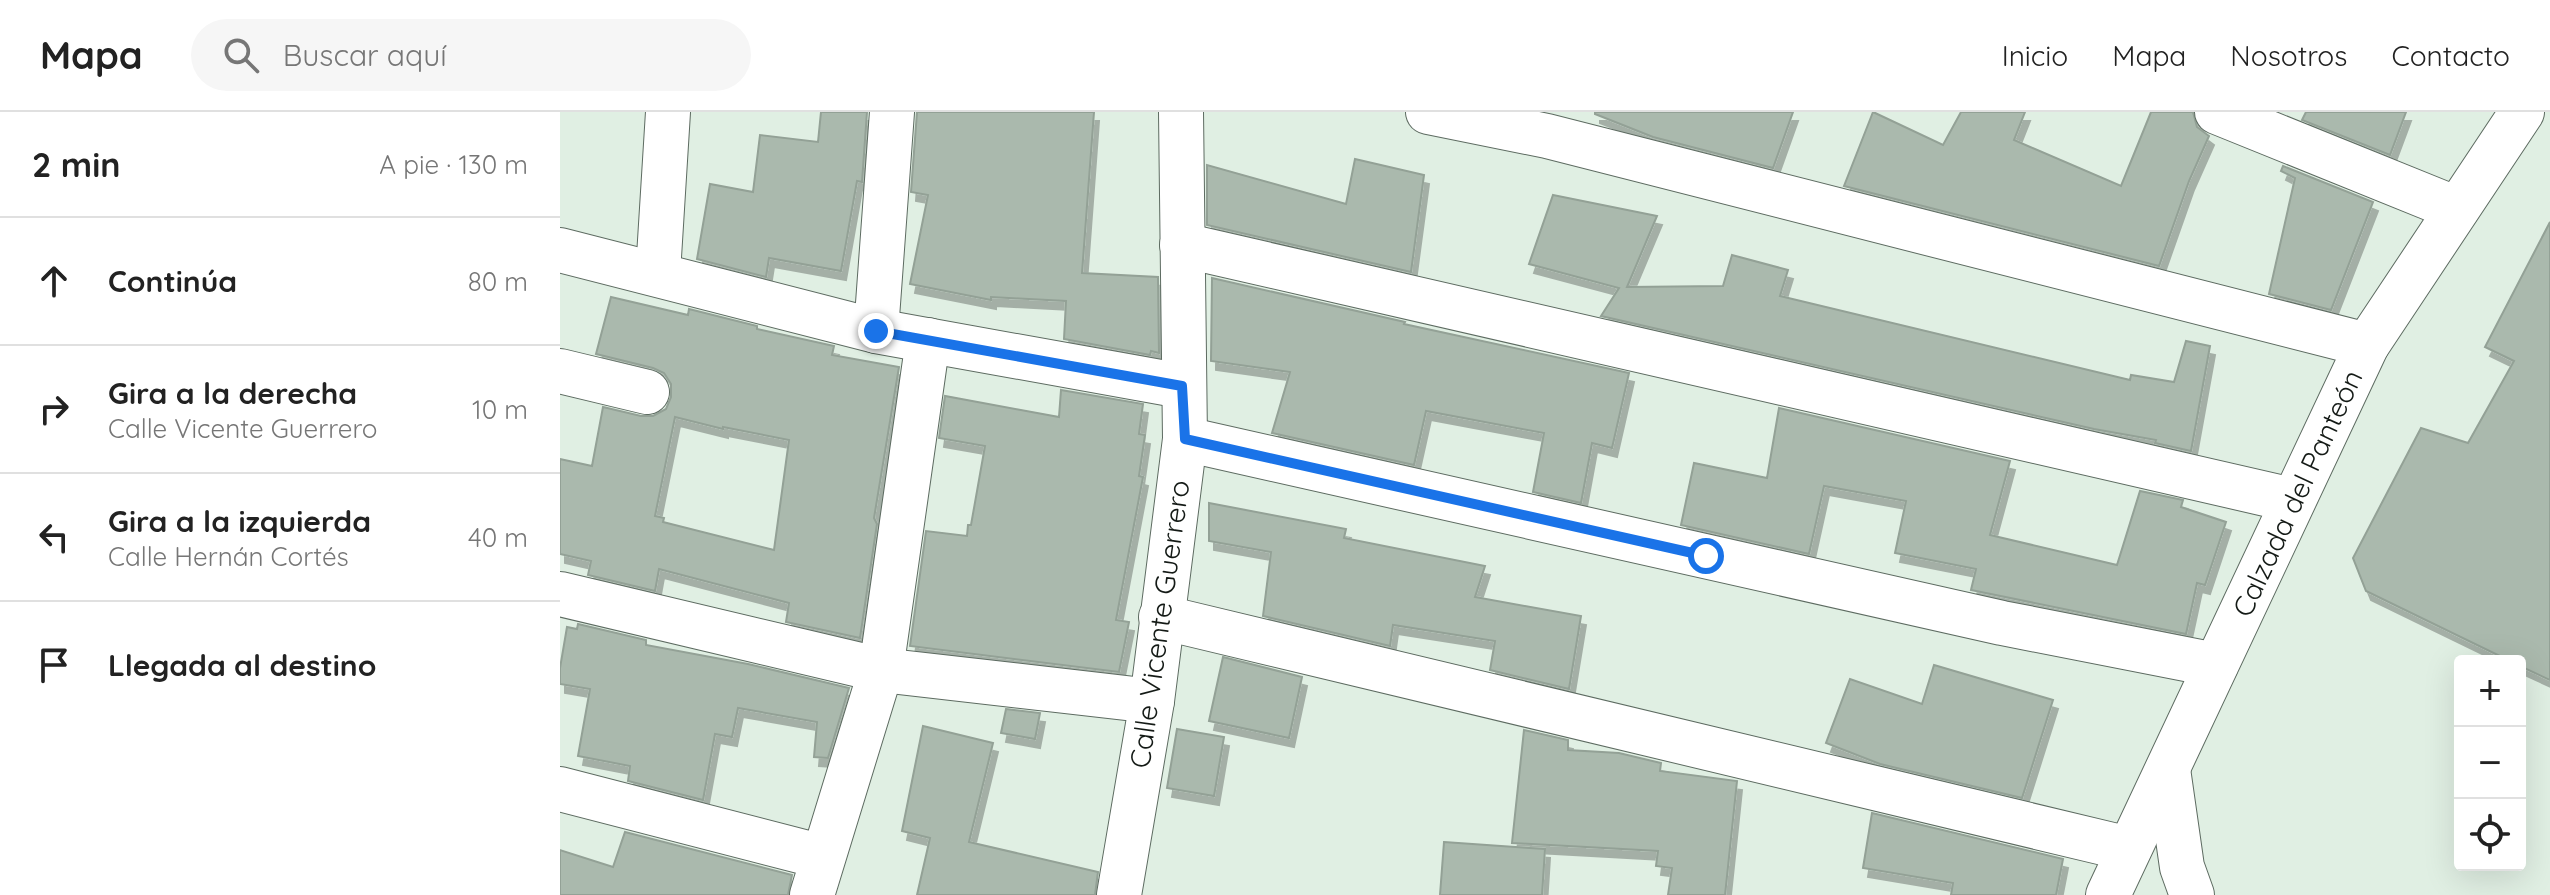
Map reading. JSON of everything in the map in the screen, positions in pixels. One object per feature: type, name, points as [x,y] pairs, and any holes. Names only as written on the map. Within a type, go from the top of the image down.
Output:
[{"type":"street","points":[[658,273],[668,112]]},
{"type":"street","points":[[876,331],[892,112]]},
{"type":"street","name":"Calle Vicente Guerrero","points":[[1119,895],[1152,701],[1185,439],[1181,112]]},
{"type":"street","points":[[1428,112],[1547,136],[2367,345]]},
{"type":"street","points":[[2217,112],[2457,209]]},
{"type":"street","name":"Calzada del Panteón","points":[[2108,895],[2367,345],[2522,112]]},
{"type":"street","points":[[1182,245],[2292,500]]},
{"type":"street","points":[[560,250],[876,331],[1182,386]]},
{"type":"street","points":[[560,789],[818,876],[881,670],[928,340]]},
{"type":"street","points":[[560,371],[647,392]]},
{"type":"street","points":[[1185,439],[1986,619],[2216,665]]},
{"type":"street","points":[[560,594],[881,670],[1152,701]]},
{"type":"street","points":[[1161,617],[2129,849]]},
{"type":"street","points":[[2168,769],[2182,867],[2192,895]]},
{"type":"building","points":[[821,112],[867,112],[862,182],[857,181],[841,271],[769,258],[766,277],[697,259],[710,184],[753,192],[760,135],[818,142]]},
{"type":"building","points":[[917,112],[1094,112],[1082,273],[1158,277],[1159,353],[1151,351],[1150,355],[1064,339],[1066,301],[991,297],[991,300],[910,284],[928,195],[911,192]]},
{"type":"building","points":[[1595,112],[1793,112],[1773,168],[1653,137]]},
{"type":"building","points":[[1873,112],[1943,145],[1961,112],[2025,112],[2014,140],[2121,186],[2151,112],[2193,112],[2197,127],[2209,136],[2189,181],[2159,266],[1844,186]]},
{"type":"building","points":[[2306,112],[2406,112],[2390,155],[2302,120]]},
{"type":"building","points":[[1355,159],[1424,175],[1411,272],[1207,225],[1207,165],[1346,204]]},
{"type":"building","points":[[2283,166],[2373,202],[2331,310],[2269,294],[2295,178],[2281,171]]},
{"type":"building","points":[[1553,195],[1657,216],[1627,287],[1723,286],[1732,255],[1788,270],[1780,296],[2130,380],[2131,375],[2174,382],[2186,341],[2210,346],[2191,451],[2155,443],[2156,440],[2094,429],[1601,316],[1619,288],[1529,264]]},
{"type":"building","points":[[2550,222],[2550,680],[2526,669],[2526,655],[2498,655],[2366,591],[2353,558],[2421,428],[2468,443],[2514,361],[2485,347]]},
{"type":"building","points":[[1212,278],[1629,373],[1612,448],[1592,443],[1581,503],[1533,492],[1544,433],[1426,411],[1414,465],[1272,433],[1290,372],[1211,361]]},
{"type":"building","points":[[611,297],[688,315],[689,309],[757,326],[757,329],[834,346],[832,355],[899,367],[874,518],[877,524],[860,638],[786,622],[789,603],[659,569],[655,591],[588,575],[591,561],[560,554],[560,459],[592,466],[603,407],[653,416],[666,409],[671,397],[671,384],[664,373],[596,354]],"holes":[[[675,417],[789,440],[774,550],[663,522],[664,518],[655,516]]]},
{"type":"building","points":[[1061,390],[1143,404],[1139,434],[1145,435],[1139,476],[1143,477],[1116,620],[1129,622],[1119,672],[910,646],[926,531],[967,536],[985,446],[939,438],[945,396],[1059,417]]},
{"type":"building","points":[[1779,408],[2010,461],[1990,535],[2117,565],[2140,491],[2183,500],[2181,507],[2226,522],[2205,585],[2197,583],[2186,634],[1971,590],[1976,569],[1895,553],[1906,501],[1824,486],[1809,554],[1681,525],[1694,463],[1767,478]]},
{"type":"building","points":[[1209,503],[1346,529],[1344,538],[1485,566],[1475,597],[1581,616],[1569,689],[1490,670],[1495,641],[1393,625],[1390,646],[1263,616],[1271,552],[1209,541]]},
{"type":"building","points":[[578,624],[646,640],[646,645],[748,664],[849,688],[828,758],[814,757],[817,722],[738,708],[732,737],[715,734],[703,800],[628,781],[630,766],[578,756],[590,689],[560,684],[560,668],[567,627],[577,629]]},
{"type":"building","points":[[1223,657],[1302,677],[1289,738],[1209,721]]},
{"type":"building","points":[[1934,665],[2053,700],[2022,798],[1880,764],[1826,743],[1850,679],[1922,704]]},
{"type":"building","points":[[1006,709],[1040,713],[1035,739],[1001,733]]},
{"type":"building","points":[[923,726],[993,743],[969,842],[1098,872],[1095,895],[917,895],[930,838],[902,831]]},
{"type":"building","points":[[1177,729],[1224,737],[1214,796],[1167,788]]},
{"type":"building","points":[[1524,730],[1568,740],[1568,750],[1619,753],[1661,763],[1660,771],[1737,781],[1725,895],[1668,895],[1672,868],[1656,866],[1658,851],[1512,843]]},
{"type":"building","points":[[1872,813],[2063,859],[2056,895],[1951,895],[1953,883],[1863,868]]},
{"type":"building","points":[[625,832],[792,875],[788,895],[560,895],[560,850],[613,867]]},
{"type":"building","points":[[1444,842],[1545,849],[1542,895],[1440,895]]},
{"type":"route","points":[[876,331],[1182,386],[1185,439],[1706,556]]}]
